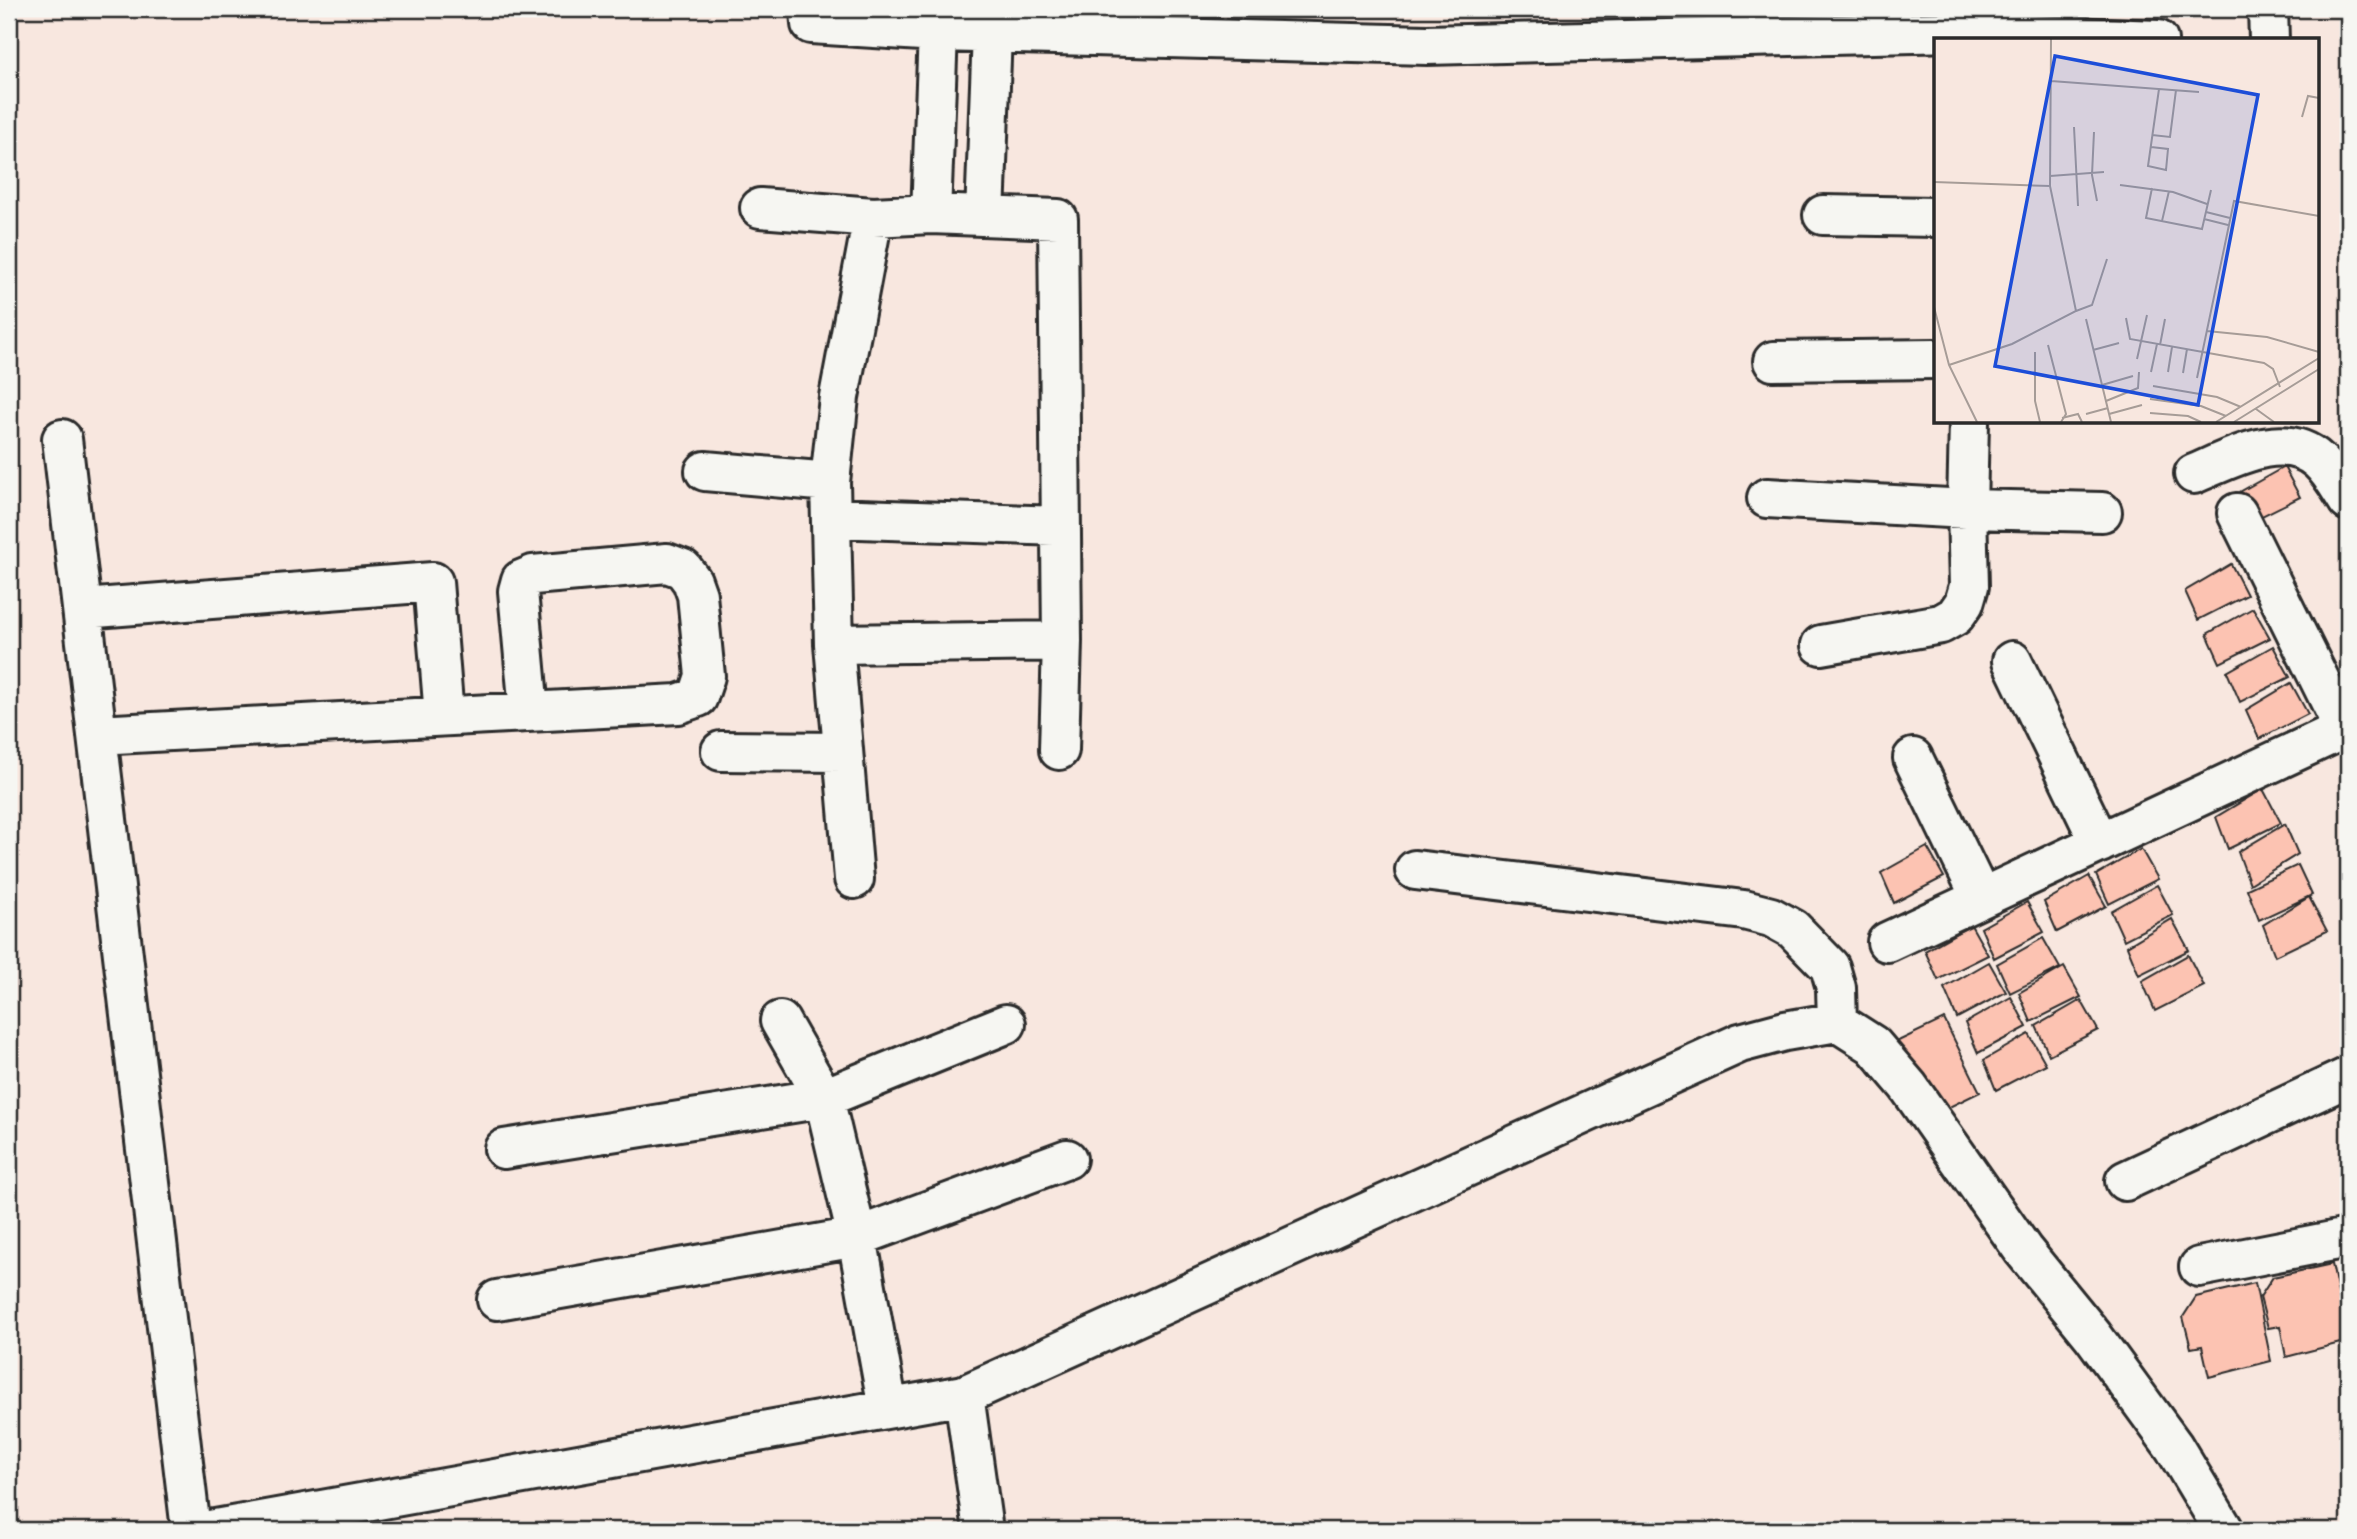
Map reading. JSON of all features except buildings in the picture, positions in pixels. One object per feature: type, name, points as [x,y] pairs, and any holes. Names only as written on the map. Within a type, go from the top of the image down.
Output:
[{"type":"street","points":[[810,9],[811,24],[938,32],[1427,46],[1802,22],[1955,27],[2127,38]]},
{"type":"street","points":[[2269,9],[2269,38]]},
{"type":"street","points":[[931,214],[938,32]]},
{"type":"street","points":[[985,216],[992,33]]},
{"type":"street","points":[[760,208],[873,217],[931,214],[1059,219],[1062,640],[1059,750]]},
{"type":"street","points":[[1823,215],[1934,216]]},
{"type":"street","points":[[854,879],[834,644],[830,500],[839,397],[873,217]]},
{"type":"street","points":[[1773,361],[1934,359]]},
{"type":"street","points":[[1821,645],[1941,624],[1955,616],[1964,603],[1969,586],[1969,424]]},
{"type":"street","points":[[62,439],[191,1530]]},
{"type":"street","points":[[2194,474],[2249,450],[2269,447],[2301,450],[2318,459],[2348,501]]},
{"type":"street","points":[[705,471],[830,500],[1061,526]]},
{"type":"street","points":[[1768,498],[1967,509],[2102,512]]},
{"type":"street","points":[[1888,942],[2346,728],[2237,513]]},
{"type":"street","points":[[97,734],[678,704],[698,697],[705,676],[697,594],[683,569],[667,563],[533,575],[521,580],[518,591],[529,711]]},
{"type":"street","points":[[83,609],[432,582],[443,716]]},
{"type":"street","points":[[834,644],[1062,640]]},
{"type":"street","points":[[2012,662],[2100,843]]},
{"type":"street","points":[[721,751],[842,752]]},
{"type":"street","points":[[1913,758],[1981,898]]},
{"type":"street","points":[[1415,870],[1745,910],[1771,917],[1793,929],[1830,967],[1836,988],[1837,1022]]},
{"type":"street","points":[[780,1021],[824,1098],[857,1237],[888,1408]]},
{"type":"street","points":[[210,1530],[964,1395],[1740,1043],[1785,1031],[1837,1022],[1872,1045],[1908,1086],[2023,1250],[2093,1336],[2174,1447],[2224,1530]]},
{"type":"street","points":[[504,1149],[824,1098],[1006,1024]]},
{"type":"street","points":[[2125,1181],[2348,1077]]},
{"type":"street","points":[[498,1300],[857,1237],[1067,1159]]},
{"type":"street","points":[[2199,1267],[2348,1238]]},
{"type":"street","points":[[964,1395],[984,1530]]}]
